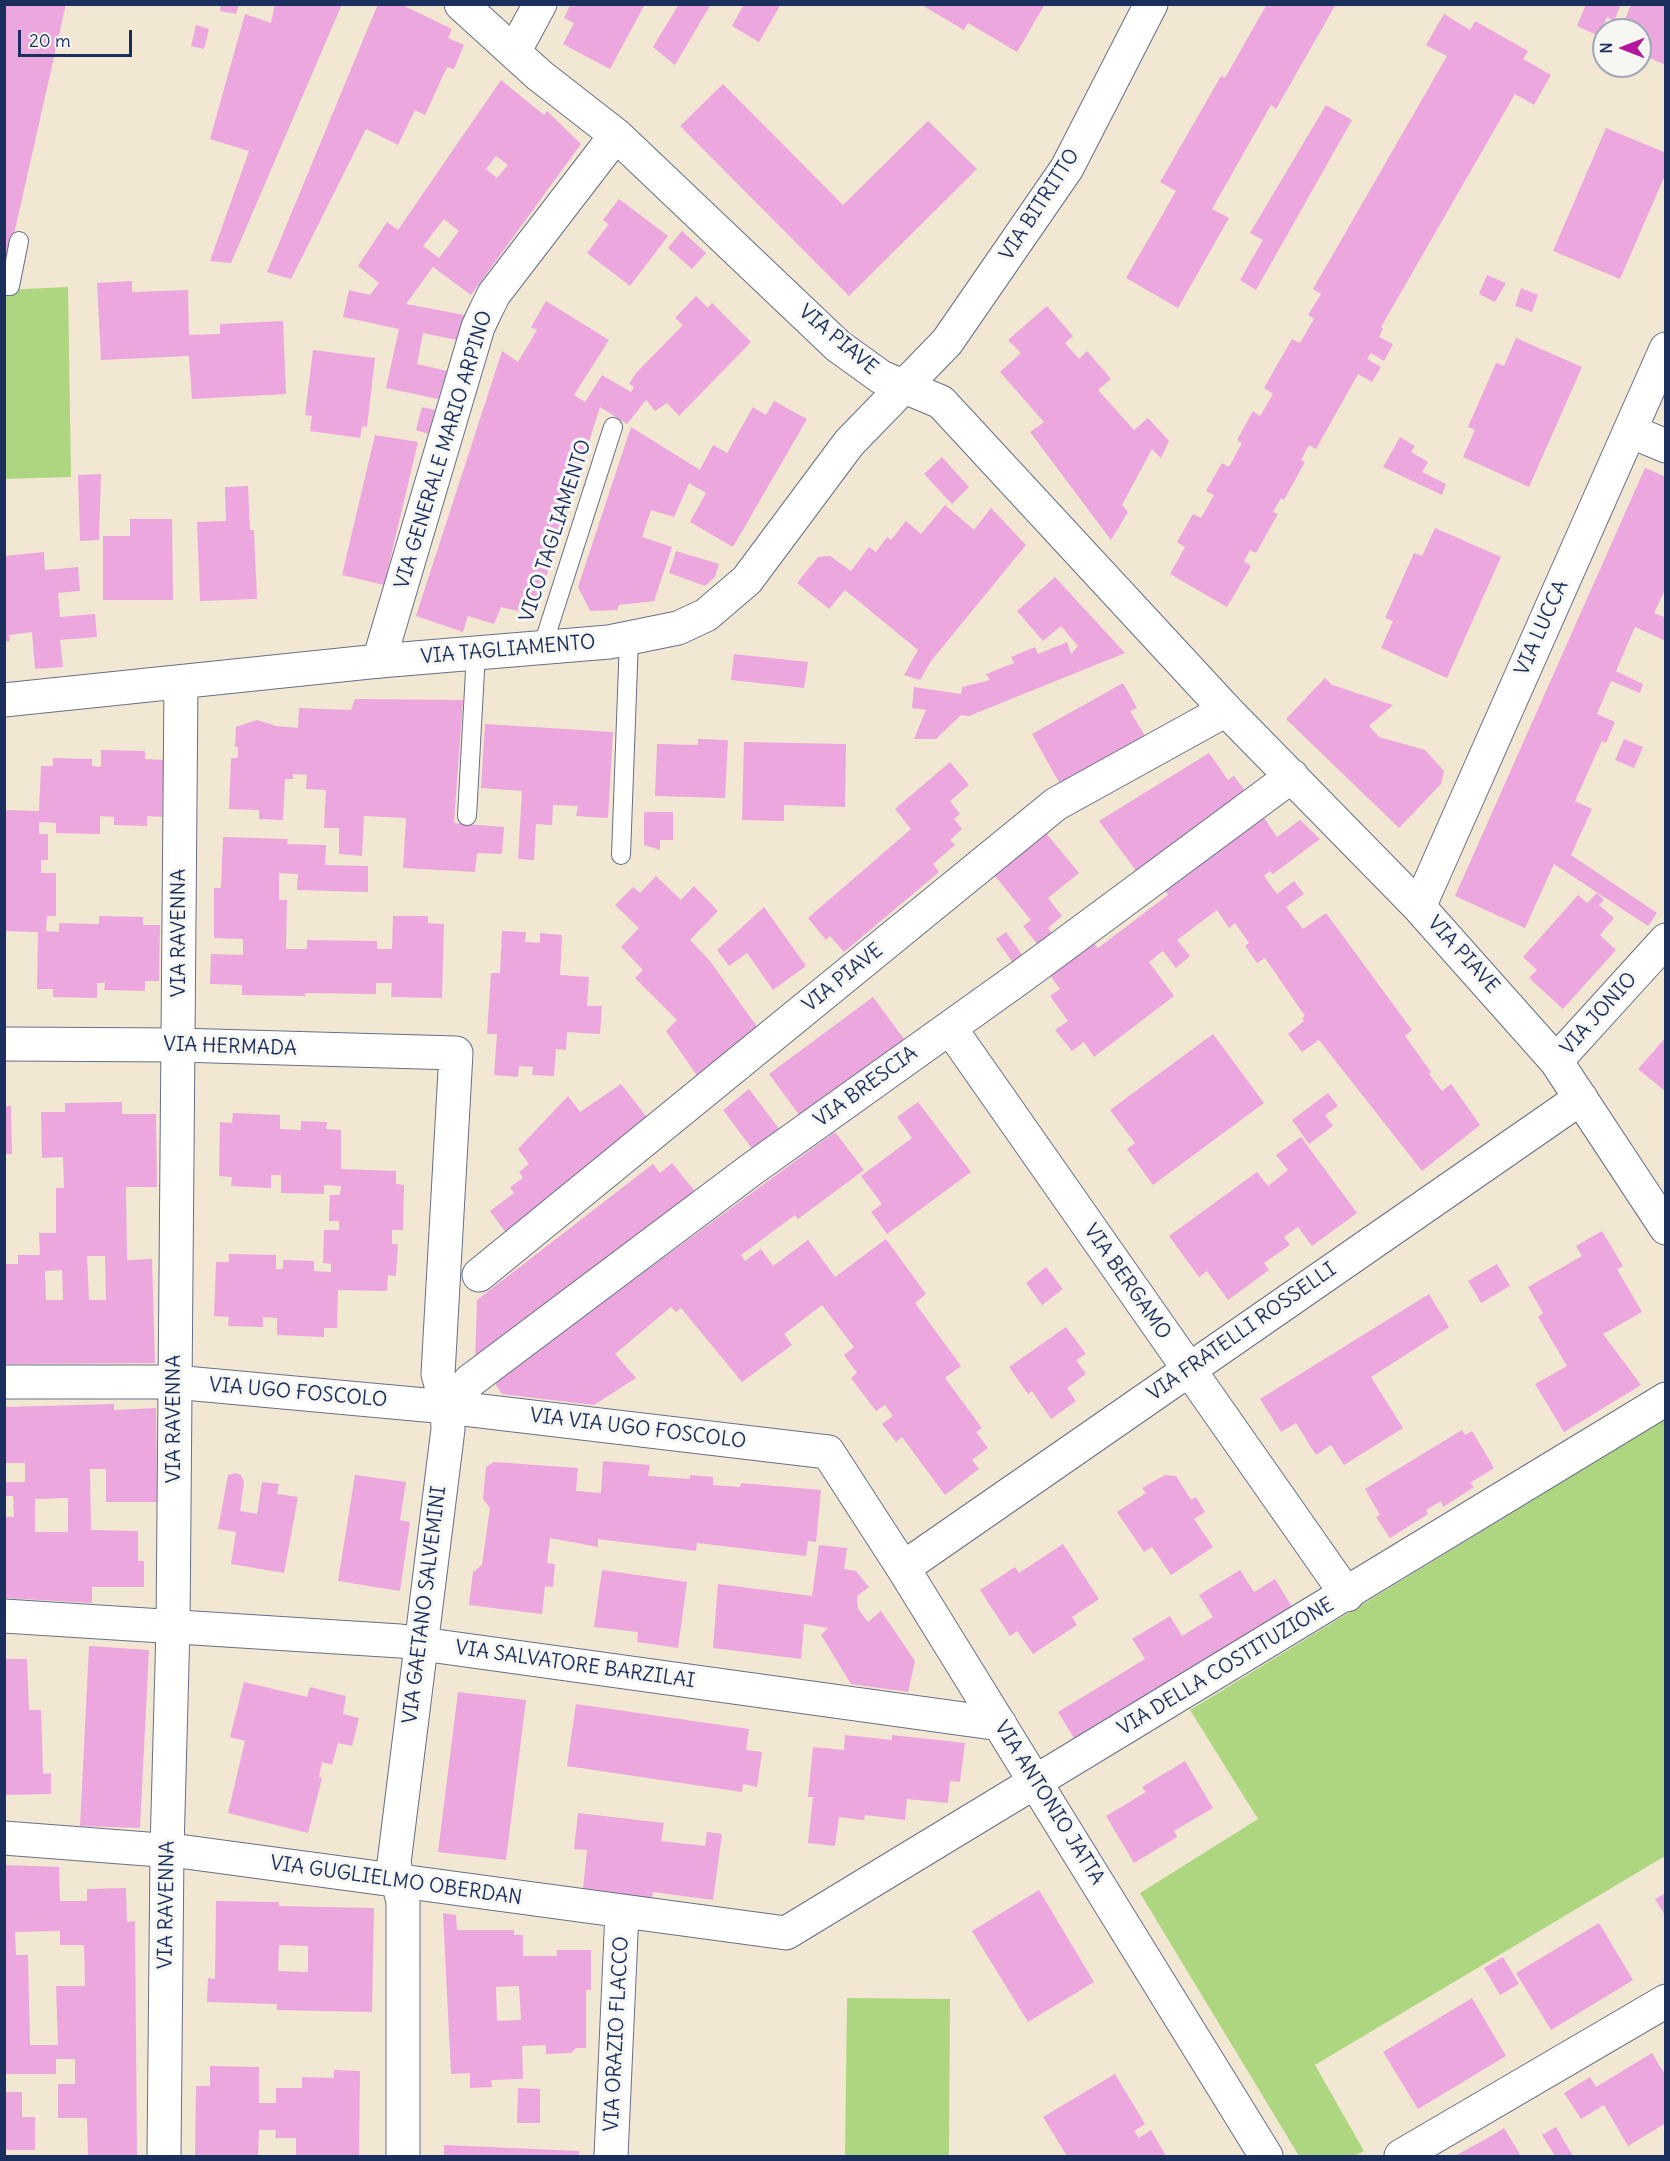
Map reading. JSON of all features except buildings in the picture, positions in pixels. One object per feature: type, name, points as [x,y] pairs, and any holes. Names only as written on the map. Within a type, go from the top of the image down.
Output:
[{"type":"street","name":"VIA PIAVE","points":[[460,4],[514,52],[616,135],[838,346],[867,368],[904,388],[941,402],[1226,710],[1419,907],[1556,1061],[1665,1228]]},
{"type":"street","points":[[514,52],[540,4]]},
{"type":"street","name":"VIA BITRITTO","points":[[904,388],[942,348],[1067,168],[1151,4]]},
{"type":"street","name":"VIA GENERALE MARIO ARPINO","points":[[379,661],[478,327],[494,294],[616,135]]},
{"type":"street","name":"VIA LUCCA","points":[[1419,907],[1665,349]]},
{"type":"street","name":"VIA TAGLIAMENTO","points":[[4,700],[379,661],[629,639],[678,628],[706,615],[730,597],[769,552],[849,443],[904,388]]},
{"type":"street","points":[[1630,431],[1665,446]]},
{"type":"street","name":"VIA RAVENNA","points":[[164,2157],[167,1850],[173,1627],[181,682]]},
{"type":"street","name":"VIA PIAVE","points":[[479,1275],[1056,804],[1226,710]]},
{"type":"street","name":"VIA BRESCIA","points":[[447,1407],[470,1381],[752,1169],[950,1028],[1292,777]]},
{"type":"street","name":"VIA JONIO","points":[[1556,1061],[1665,940]]},
{"type":"street","name":"VIA BERGAMO","points":[[950,1028],[1347,1594]]},
{"type":"street","name":"VIA HERMADA","points":[[4,1044],[178,1045],[456,1053]]},
{"type":"street","name":"VIA GAETANO SALVEMINI","points":[[403,2157],[403,1902],[394,1863],[448,1429],[447,1407],[438,1374],[456,1053]]},
{"type":"street","name":"VIA FRATELLI ROSSELLI","points":[[903,1568],[1581,1098]]},
{"type":"street","name":"VIA UGO FOSCOLO","points":[[4,1382],[174,1382],[447,1407]]},
{"type":"street","name":"VIA DELLA COSTITUZIONE","points":[[786,1933],[1665,1399]]},
{"type":"street","name":"VIA VIA UGO FOSCOLO","points":[[447,1407],[828,1452]]},
{"type":"street","name":"VIA ANTONIO JATTA","points":[[828,1452],[1036,1781],[1266,2157]]},
{"type":"street","name":"VIA SALVATORE BARZILAI","points":[[4,1616],[420,1644],[1000,1724]]},
{"type":"street","name":"VIA GUGLIELMO OBERDAN","points":[[4,1838],[167,1850],[786,1933]]},
{"type":"street","name":"VIA ORAZIO FLACCO","points":[[611,2157],[622,1912]]},
{"type":"street","points":[[1401,2157],[1665,2001]]},
{"type":"lane","points":[[4,286],[10,286],[19,241]]},
{"type":"lane","name":"VICO TAGLIAMENTO","points":[[542,648],[613,427]]},
{"type":"lane","points":[[621,855],[629,639]]},
{"type":"lane","points":[[467,816],[477,653]]},
{"type":"green space","points":[[68,287],[71,477],[5,479],[4,290]]},
{"type":"green space","points":[[1665,1419],[1665,1856],[1315,2065],[1364,2151],[1355,2156],[1299,2156],[1140,1893],[1258,1819],[1190,1710]]},
{"type":"green space","points":[[847,1998],[950,1999],[949,2156],[845,2156]]}]
